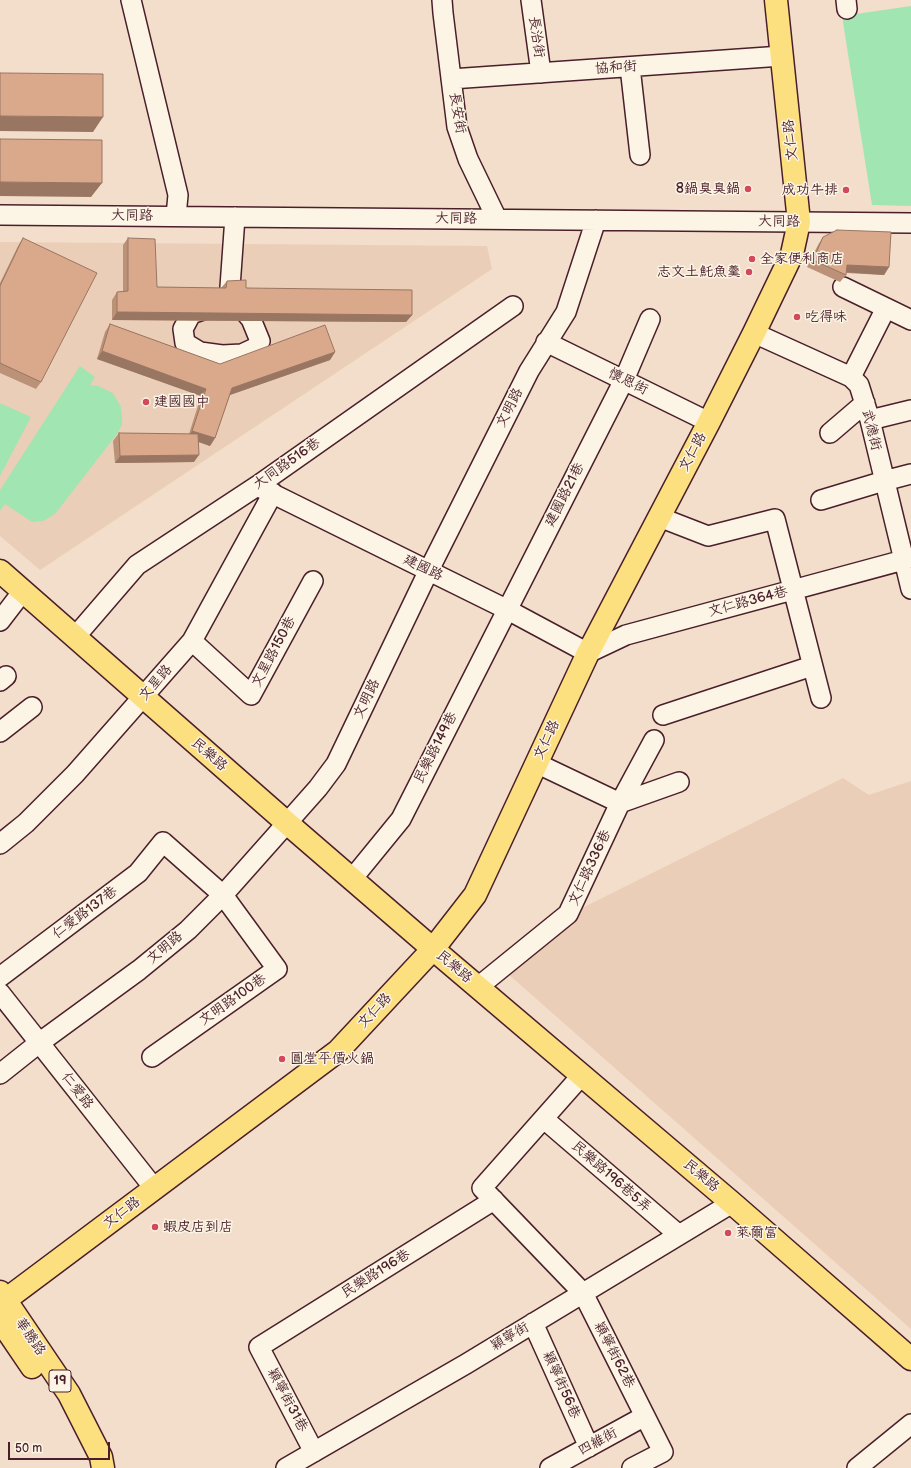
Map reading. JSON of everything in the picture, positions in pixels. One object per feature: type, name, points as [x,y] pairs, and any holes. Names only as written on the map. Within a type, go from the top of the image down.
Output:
[{"type":"main road","name":"文仁路","points":[[2,1304],[154,1188],[338,1051],[433,949],[475,894],[588,653],[709,422],[792,254],[799,222],[776,0]]},
{"type":"main road","name":"民樂路","points":[[0,571],[287,823],[732,1203],[911,1359]]},
{"type":"main road","name":"華勝路","points":[[2,1304],[71,1422],[87,1458],[89,1468]]},
{"type":"main road","name":"華勝路","points":[[2,1304],[69,1394],[101,1457],[103,1468]]},
{"type":"street","points":[[131,0],[178,195],[176,216]]},
{"type":"street","name":"長安街","points":[[442,0],[457,127],[468,160],[497,219]]},
{"type":"street","name":"長治街","points":[[531,0],[541,73]]},
{"type":"street","name":"協和街","points":[[451,79],[782,56]]},
{"type":"street","points":[[630,67],[640,155]]},
{"type":"street","name":"大同路","points":[[0,215],[911,223]]},
{"type":"street","points":[[229,301],[235,217]]},
{"type":"street","name":"文明路","points":[[0,1074],[39,1043],[139,970],[188,930],[223,895],[318,788],[336,764],[429,570],[528,371],[566,312],[596,220]]},
{"type":"street","points":[[843,287],[911,320]]},
{"type":"street","name":"大同路516巷","points":[[75,637],[137,565],[265,490],[513,306]]},
{"type":"street","points":[[754,332],[851,376],[886,308]]},
{"type":"street","name":"建國路21巷","points":[[506,609],[624,380],[650,319]]},
{"type":"street","name":"懷恩街","points":[[546,342],[709,422]]},
{"type":"street","name":"武德街","points":[[851,376],[859,385],[867,412],[884,480],[907,559],[911,589]]},
{"type":"street","points":[[830,433],[867,412],[911,410]]},
{"type":"street","points":[[821,500],[884,480],[911,474]]},
{"type":"street","name":"建國路","points":[[265,490],[429,570],[588,653]]},
{"type":"street","name":"文星路","points":[[0,844],[26,823],[70,780],[144,698],[192,641],[265,490]]},
{"type":"street","points":[[659,518],[708,536],[775,519],[820,698]]},
{"type":"street","name":"文仁路364巷","points":[[588,653],[626,635],[907,559]]},
{"type":"street","name":"文星路150巷","points":[[192,641],[251,696],[313,581]]},
{"type":"street","points":[[0,621],[23,591]]},
{"type":"street","name":"民樂路149巷","points":[[352,879],[400,819],[506,609]]},
{"type":"street","points":[[663,715],[812,666]]},
{"type":"street","points":[[0,732],[32,707]]},
{"type":"street","name":"文仁路336巷","points":[[478,987],[568,914],[620,803],[654,740]]},
{"type":"street","points":[[536,764],[620,803],[679,782]]},
{"type":"street","name":"仁愛路137巷","points":[[0,977],[138,873],[163,842],[223,895]]},
{"type":"street","name":"文明路100巷","points":[[152,1056],[277,969],[223,895]]},
{"type":"street","name":"仁愛路","points":[[0,993],[154,1188]]},
{"type":"street","points":[[582,1076],[482,1188],[583,1293]]},
{"type":"street","name":"民樂路196巷5弄","points":[[544,1119],[679,1235]]},
{"type":"street","name":"民樂路196巷","points":[[259,1348],[494,1200]]},
{"type":"street","name":"穎寧街","points":[[286,1468],[466,1364],[732,1203]]},
{"type":"street","name":"穎寧街62巷","points":[[583,1293],[663,1452],[632,1468]]},
{"type":"street","name":"穎寧街56巷","points":[[533,1323],[589,1447]]},
{"type":"street","name":"穎寧街31巷","points":[[259,1348],[314,1452]]},
{"type":"street","name":"四維街","points":[[550,1468],[645,1416]]},
{"type":"street","points":[[858,1468],[911,1424]]},
{"type":"shaded area","name":"建國國中","points":[[0,242],[487,246],[492,269],[40,570],[0,536]]},
{"type":"shaded area","points":[[843,778],[869,795],[911,781],[911,1329],[499,966],[568,915]]},
{"type":"green space","points":[[911,6],[911,206],[872,205],[842,16]]},
{"type":"green space","points":[[80,366],[95,377],[90,385],[98,386],[113,393],[121,407],[122,425],[117,434],[55,514],[43,521],[32,522],[5,504],[0,511],[0,490]]},
{"type":"green space","points":[[0,403],[31,417],[0,476]]},
{"type":"building","points":[[0,73],[103,74],[103,117],[0,116]]},
{"type":"building","points":[[0,139],[102,140],[102,183],[0,182]]},
{"type":"building","points":[[837,230],[891,232],[889,267],[847,265],[846,275],[813,260],[823,237]]},
{"type":"building","points":[[23,238],[97,273],[41,382],[0,363],[0,286]]},
{"type":"building","points":[[128,238],[155,239],[157,287],[226,288],[227,281],[246,280],[246,288],[412,290],[412,315],[117,312],[117,292],[128,291]]},
{"type":"building","points":[[110,324],[220,364],[325,325],[335,352],[232,388],[215,438],[192,431],[206,389],[102,351]]},
{"type":"building","points":[[119,433],[198,434],[199,455],[120,456]]},
{"type":"place","name":"8鍋臭臭鍋","points":[[748,189]]},
{"type":"place","name":"成功牛排","points":[[846,190]]},
{"type":"place","name":"全家便利商店","points":[[752,259]]},
{"type":"place","name":"志文土魠魚羹","points":[[749,272]]},
{"type":"place","name":"吃得味","points":[[797,317]]},
{"type":"place","name":"建國國中","points":[[146,402]]},
{"type":"place","name":"圓堂平價火鍋","points":[[282,1059]]},
{"type":"place","name":"蝦皮店到店","points":[[155,1227]]},
{"type":"place","name":"萊爾富","points":[[728,1233]]}]
